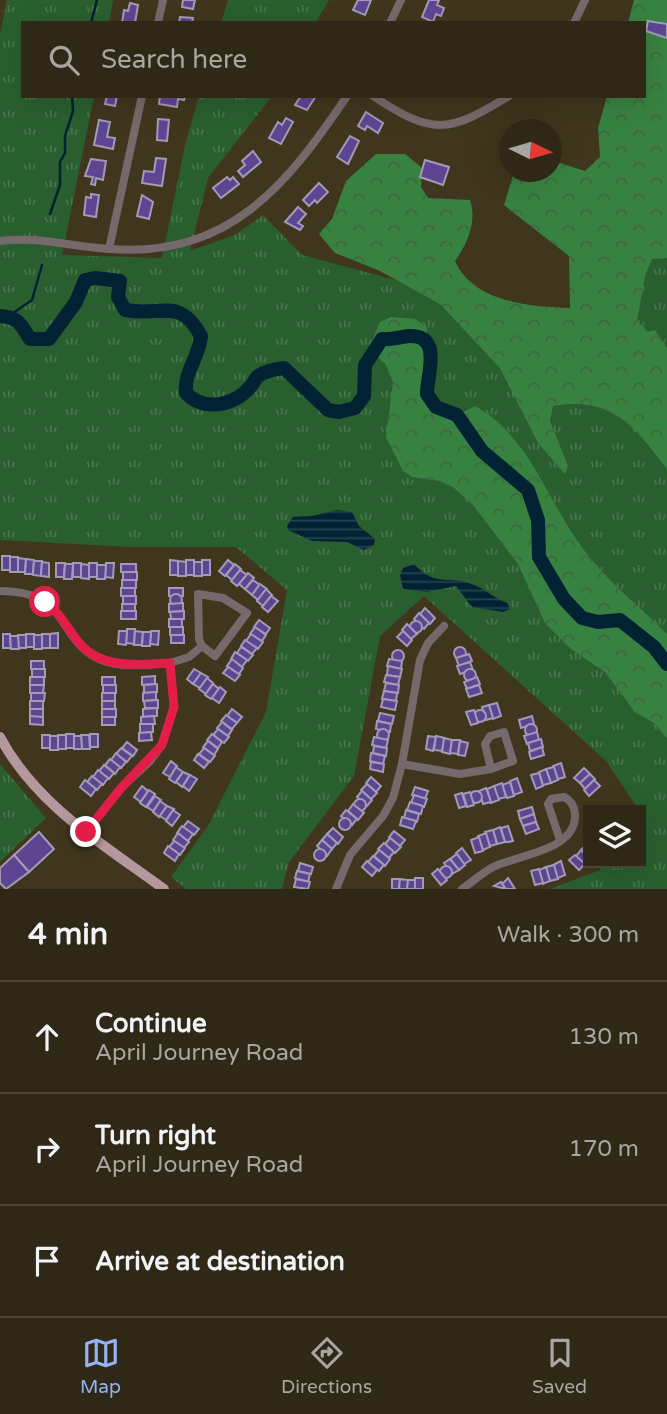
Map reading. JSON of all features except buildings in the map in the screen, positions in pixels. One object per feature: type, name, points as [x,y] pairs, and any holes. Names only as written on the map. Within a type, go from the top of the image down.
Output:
[{"type":"main road","points":[[0,737],[41,793],[86,832],[164,889]]},
{"type":"street","points":[[158,21],[163,0]]},
{"type":"street","points":[[391,21],[401,0]]},
{"type":"street","points":[[575,21],[584,0]]},
{"type":"street","points":[[109,249],[142,98]]},
{"type":"street","points":[[0,241],[60,241],[109,249],[160,248],[189,242],[251,212],[288,176],[346,98]]},
{"type":"street","points":[[376,98],[405,117],[439,126],[464,121],[505,98]]},
{"type":"street","points":[[0,591],[22,592],[45,602],[64,620],[80,644],[101,660],[170,663],[189,657],[202,646]]},
{"type":"street","points":[[198,594],[223,598],[247,613],[215,656],[202,646],[199,639],[198,594]]},
{"type":"street","points":[[336,889],[350,855],[388,807],[402,764],[420,660],[428,643],[444,626]]},
{"type":"street","points":[[86,832],[121,788],[162,745],[174,707],[170,663]]},
{"type":"street","points":[[402,764],[460,774],[491,769],[513,761],[503,732],[491,736],[485,744],[491,769]]},
{"type":"street","points":[[462,889],[493,867],[559,841],[571,830],[575,819],[573,805],[564,797],[551,799],[548,804],[559,841]]},
{"type":"green space","points":[[7,0],[113,0],[109,21],[21,21],[21,98],[94,98],[62,255],[162,258],[185,145],[198,98],[270,98],[208,178],[190,251],[235,235],[263,215],[302,255],[601,335],[627,235],[667,248],[667,889],[550,889],[601,868],[646,868],[646,805],[636,805],[606,761],[424,596],[380,636],[354,776],[289,862],[282,889],[186,889],[171,877],[208,826],[266,712],[287,590],[236,547],[131,547],[0,540],[0,35]]},
{"type":"green space","points":[[228,0],[329,0],[316,21],[222,21]]},
{"type":"green space","points":[[634,0],[667,0],[667,258],[652,259],[645,276],[637,321],[648,332],[655,330],[667,348],[667,469],[644,440],[620,418],[607,410],[574,404],[553,406],[550,421],[568,466],[565,474],[538,443],[500,368],[440,304],[378,270],[335,253],[319,234],[332,219],[346,181],[376,154],[405,154],[422,168],[421,187],[428,198],[470,200],[472,224],[464,247],[455,261],[463,275],[475,286],[504,300],[570,308],[569,256],[504,205],[511,182],[562,182],[562,164],[585,171],[600,157],[598,128],[606,98],[646,98],[646,21],[629,21]]},
{"type":"green space","points":[[391,317],[415,319],[427,327],[424,376],[428,406],[441,414],[451,416],[475,406],[494,419],[524,453],[571,531],[594,563],[667,634],[667,738],[654,723],[635,712],[605,672],[571,649],[545,623],[518,564],[473,505],[453,487],[440,481],[412,477],[403,471],[386,437],[393,382],[385,363],[376,356],[373,338],[380,322]]},
{"type":"green space","points":[[0,764],[46,818],[0,862]]},
{"type":"water","points":[[337,510],[352,512],[359,526],[375,539],[374,545],[364,550],[347,542],[312,541],[288,530],[287,526],[293,517]]},
{"type":"water","points":[[414,564],[422,572],[436,579],[465,582],[479,587],[508,603],[510,609],[503,612],[472,607],[456,586],[427,592],[403,589],[400,575],[403,568]]},
{"type":"waterway","points":[[92,21],[97,0]]},
{"type":"waterway","points":[[50,214],[60,185],[60,162],[65,153],[65,136],[73,111],[72,98]]},
{"type":"waterway","points":[[9,316],[32,300],[42,265]]},
{"type":"waterway","points":[[0,316],[15,320],[30,339],[49,339],[76,302],[85,280],[95,278],[120,281],[118,297],[125,310],[177,312],[185,316],[201,336],[186,385],[186,393],[193,399],[210,404],[228,402],[244,393],[260,375],[284,368],[328,410],[339,412],[355,408],[364,396],[365,365],[382,339],[420,337],[430,349],[431,357],[427,394],[436,407],[457,415],[482,451],[528,490],[538,520],[539,557],[564,599],[582,618],[598,622],[620,620],[654,647],[667,664]]},
{"type":"route","points":[[45,602],[64,620],[80,644],[101,660],[170,663],[174,697],[173,718],[162,745],[150,761],[121,788],[86,832]]}]
